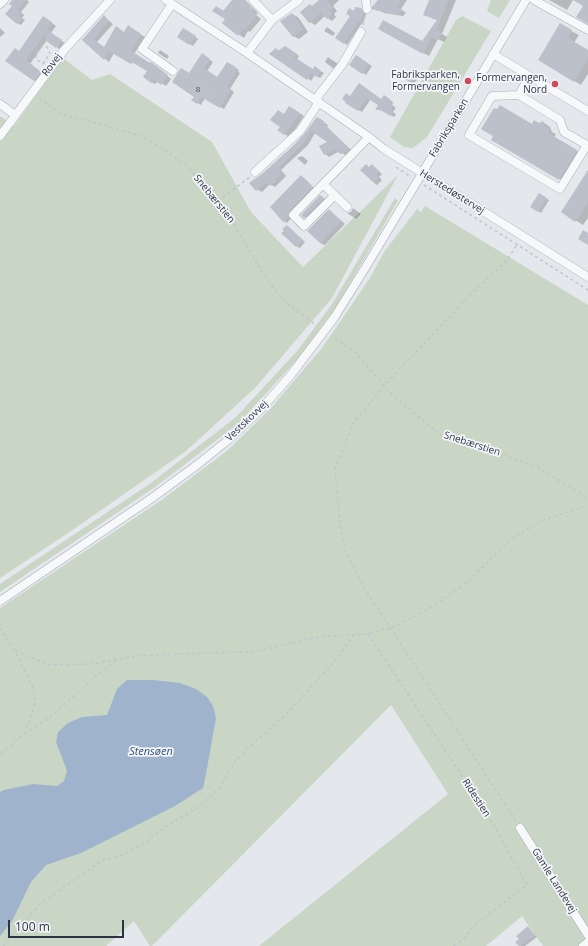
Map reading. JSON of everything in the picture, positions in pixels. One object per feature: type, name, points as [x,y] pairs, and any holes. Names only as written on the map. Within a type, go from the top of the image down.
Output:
[{"type":"street","points":[[0,4],[4,0]]},
{"type":"street","name":"Rovej","points":[[0,136],[32,93],[46,67],[64,50],[110,0]]},
{"type":"street","points":[[253,0],[272,20]]},
{"type":"street","points":[[247,53],[272,20],[299,0]]},
{"type":"street","points":[[366,0],[367,10]]},
{"type":"street","name":"Fabriksparken","points":[[422,173],[526,0]]},
{"type":"street","points":[[534,0],[588,30]]},
{"type":"street","points":[[169,2],[142,49],[172,71]]},
{"type":"street","name":"Herstedøstervej","points":[[169,2],[247,53],[369,137],[384,149],[588,277]]},
{"type":"street","points":[[255,172],[300,131],[317,101],[342,65],[361,32]]},
{"type":"street","points":[[493,54],[588,111]]},
{"type":"street","points":[[519,95],[529,76]]},
{"type":"street","points":[[519,95],[560,120],[564,132],[586,145],[560,189],[469,135],[492,96],[519,95]]},
{"type":"street","points":[[0,104],[15,115]]},
{"type":"street","points":[[335,195],[304,226],[293,215],[369,137]]},
{"type":"street","name":"Vestskovvej","points":[[0,601],[191,470],[228,440],[261,409],[290,376],[334,318],[422,173]]},
{"type":"street","points":[[323,184],[346,207]]},
{"type":"street","name":"Gamle Landevej","points":[[520,828],[588,935]]},
{"type":"street","points":[[583,946],[588,942]]},
{"type":"path","points":[[361,32],[367,10]]},
{"type":"path","points":[[42,46],[47,47],[50,53],[46,67],[36,59],[36,53],[42,46]]},
{"type":"path","points":[[172,71],[175,70],[217,95]]},
{"type":"path","name":"Snebærstien","points":[[32,93],[64,115],[144,137],[185,164],[218,201],[231,219],[269,283],[287,303],[316,325]]},
{"type":"path","points":[[218,201],[255,172]]},
{"type":"path","points":[[418,181],[588,290]]},
{"type":"path","points":[[517,245],[506,261],[470,295],[384,386],[354,422],[335,468],[339,515],[345,550],[363,586],[520,828]]},
{"type":"path","name":"Snebærstien","points":[[335,338],[354,351],[384,386],[403,404],[442,436],[494,451],[539,468],[588,498]]},
{"type":"path","points":[[15,651],[50,665],[92,664],[136,656],[258,651],[317,637],[368,634],[385,628],[390,629],[430,608],[469,581],[511,539],[543,520],[588,505]]},
{"type":"path","points":[[0,628],[15,651],[34,690],[36,700],[32,715],[23,735]]},
{"type":"path","points":[[3,946],[38,906],[65,886],[103,860],[140,846],[168,825],[199,807],[220,787],[237,759],[284,717],[334,662],[354,634]]},
{"type":"path","name":"Ridestien","points":[[368,634],[488,815],[527,885],[477,923],[464,938],[453,946]]},
{"type":"path","points":[[0,754],[23,735],[55,713],[116,660]]},
{"type":"green space","points":[[491,0],[510,0],[499,18],[487,11]]},
{"type":"green space","points":[[462,16],[491,31],[427,137],[413,148],[404,147],[390,137],[456,20]]},
{"type":"green space","points":[[63,58],[92,80],[110,74],[212,142],[251,212],[303,267],[398,175],[332,298],[255,388],[186,451],[71,531],[0,578],[0,116],[14,126]]},
{"type":"green space","points":[[395,198],[398,201],[336,307],[302,354],[239,423],[155,487],[0,592],[0,584],[151,483],[236,417],[298,350],[332,304]]},
{"type":"green space","points":[[425,206],[588,305],[588,939],[581,946],[543,946],[522,916],[486,946],[259,946],[448,794],[391,705],[152,946],[150,946],[134,921],[106,946],[0,946],[0,608],[163,499],[228,450],[271,408],[322,348],[370,278],[384,252],[417,209],[421,212]]},
{"type":"water","name":"Stensøen","points":[[127,680],[153,680],[180,683],[196,689],[207,697],[213,706],[216,718],[203,788],[175,806],[81,853],[46,865],[31,882],[12,921],[0,936],[0,792],[33,784],[57,786],[64,781],[67,771],[56,742],[58,732],[68,723],[82,717],[107,715],[117,689]]},
{"type":"building","points":[[12,0],[26,0],[18,10],[21,13],[19,15],[22,18],[17,24],[5,14],[12,6],[9,4]]},
{"type":"building","points":[[232,0],[245,0],[254,9],[252,11],[257,15],[238,36],[222,23],[225,19],[212,11],[216,6],[223,11]]},
{"type":"building","points":[[319,0],[326,0],[333,8],[330,11],[332,14],[327,19],[321,13],[309,23],[300,12],[310,4],[312,6]]},
{"type":"building","points":[[378,0],[401,0],[397,6],[402,10],[399,14],[390,14],[372,9]]},
{"type":"building","points":[[429,0],[448,0],[437,29],[442,33],[437,40],[432,36],[423,54],[378,29],[383,20],[422,41],[437,20],[423,15]]},
{"type":"building","points":[[573,0],[588,0],[588,24],[576,17],[583,6]]},
{"type":"building","points":[[355,7],[361,8],[363,13],[361,20],[358,22],[344,44],[335,38],[350,16],[346,14],[349,8],[354,11]]},
{"type":"building","points":[[292,13],[303,29],[293,37],[280,21]]},
{"type":"building","points":[[104,15],[109,21],[93,39],[104,47],[116,26],[124,32],[128,25],[141,34],[131,51],[150,63],[151,62],[168,75],[161,85],[153,79],[151,83],[143,77],[147,71],[128,60],[127,62],[109,51],[104,60],[82,40]]},
{"type":"building","points":[[43,16],[52,22],[47,30],[62,40],[56,48],[45,40],[47,31],[26,60],[41,72],[34,81],[5,61],[15,48],[19,51]]},
{"type":"building","points":[[560,23],[572,30],[568,38],[588,50],[588,58],[574,82],[538,60]]},
{"type":"building","points":[[183,28],[196,36],[189,45],[177,37]]},
{"type":"building","points":[[285,46],[297,54],[294,57],[313,69],[315,66],[321,71],[317,77],[311,74],[307,80],[269,54],[276,48],[278,51]]},
{"type":"building","points":[[202,53],[210,59],[204,68],[217,77],[227,62],[236,67],[235,69],[237,70],[227,86],[231,89],[220,108],[201,97],[197,104],[191,100],[194,97],[172,82],[181,68],[189,73]]},
{"type":"building","points":[[356,55],[369,64],[362,74],[349,65]]},
{"type":"building","points":[[407,70],[415,76],[411,83],[402,77]]},
{"type":"building","points":[[359,83],[381,99],[384,95],[391,100],[389,102],[393,105],[391,109],[393,111],[390,116],[381,110],[375,110],[378,105],[367,98],[358,111],[345,103],[346,102],[342,99],[346,93],[350,96]]},
{"type":"building","points":[[500,105],[532,124],[534,120],[539,123],[543,121],[545,127],[550,129],[548,133],[577,150],[559,180],[491,140],[493,136],[481,129],[494,108],[497,109]]},
{"type":"building","points":[[289,106],[300,113],[284,135],[277,130],[280,127],[270,120],[278,110],[284,114]]},
{"type":"building","points":[[317,117],[324,121],[324,124],[349,148],[343,154],[339,150],[337,152],[334,150],[324,155],[319,146],[327,142],[311,131],[304,143],[278,168],[282,173],[275,180],[276,181],[270,186],[267,182],[256,191],[249,183],[263,173],[295,144]]},
{"type":"building","points":[[366,164],[369,167],[372,164],[379,171],[376,175],[379,177],[374,183],[360,170]]},
{"type":"building","points":[[588,170],[588,202],[575,222],[561,212]]},
{"type":"building","points":[[301,175],[313,187],[289,211],[288,217],[283,222],[270,207]]},
{"type":"building","points":[[539,193],[547,198],[538,212],[530,207]]},
{"type":"building","points":[[320,195],[324,198],[304,218],[301,215]]},
{"type":"building","points":[[329,209],[341,221],[320,243],[307,231]]},
{"type":"building","points":[[287,225],[303,240],[296,247],[281,233],[284,231],[282,229]]},
{"type":"building","points":[[583,230],[588,233],[588,245],[578,239]]},
{"type":"building","points":[[528,926],[535,935],[519,946],[515,942],[519,939],[516,936]]},
{"type":"place","name":"Fabriksparken, Formervangen","points":[[468,81]]},
{"type":"place","name":"Formervangen, Nord","points":[[555,84]]}]
